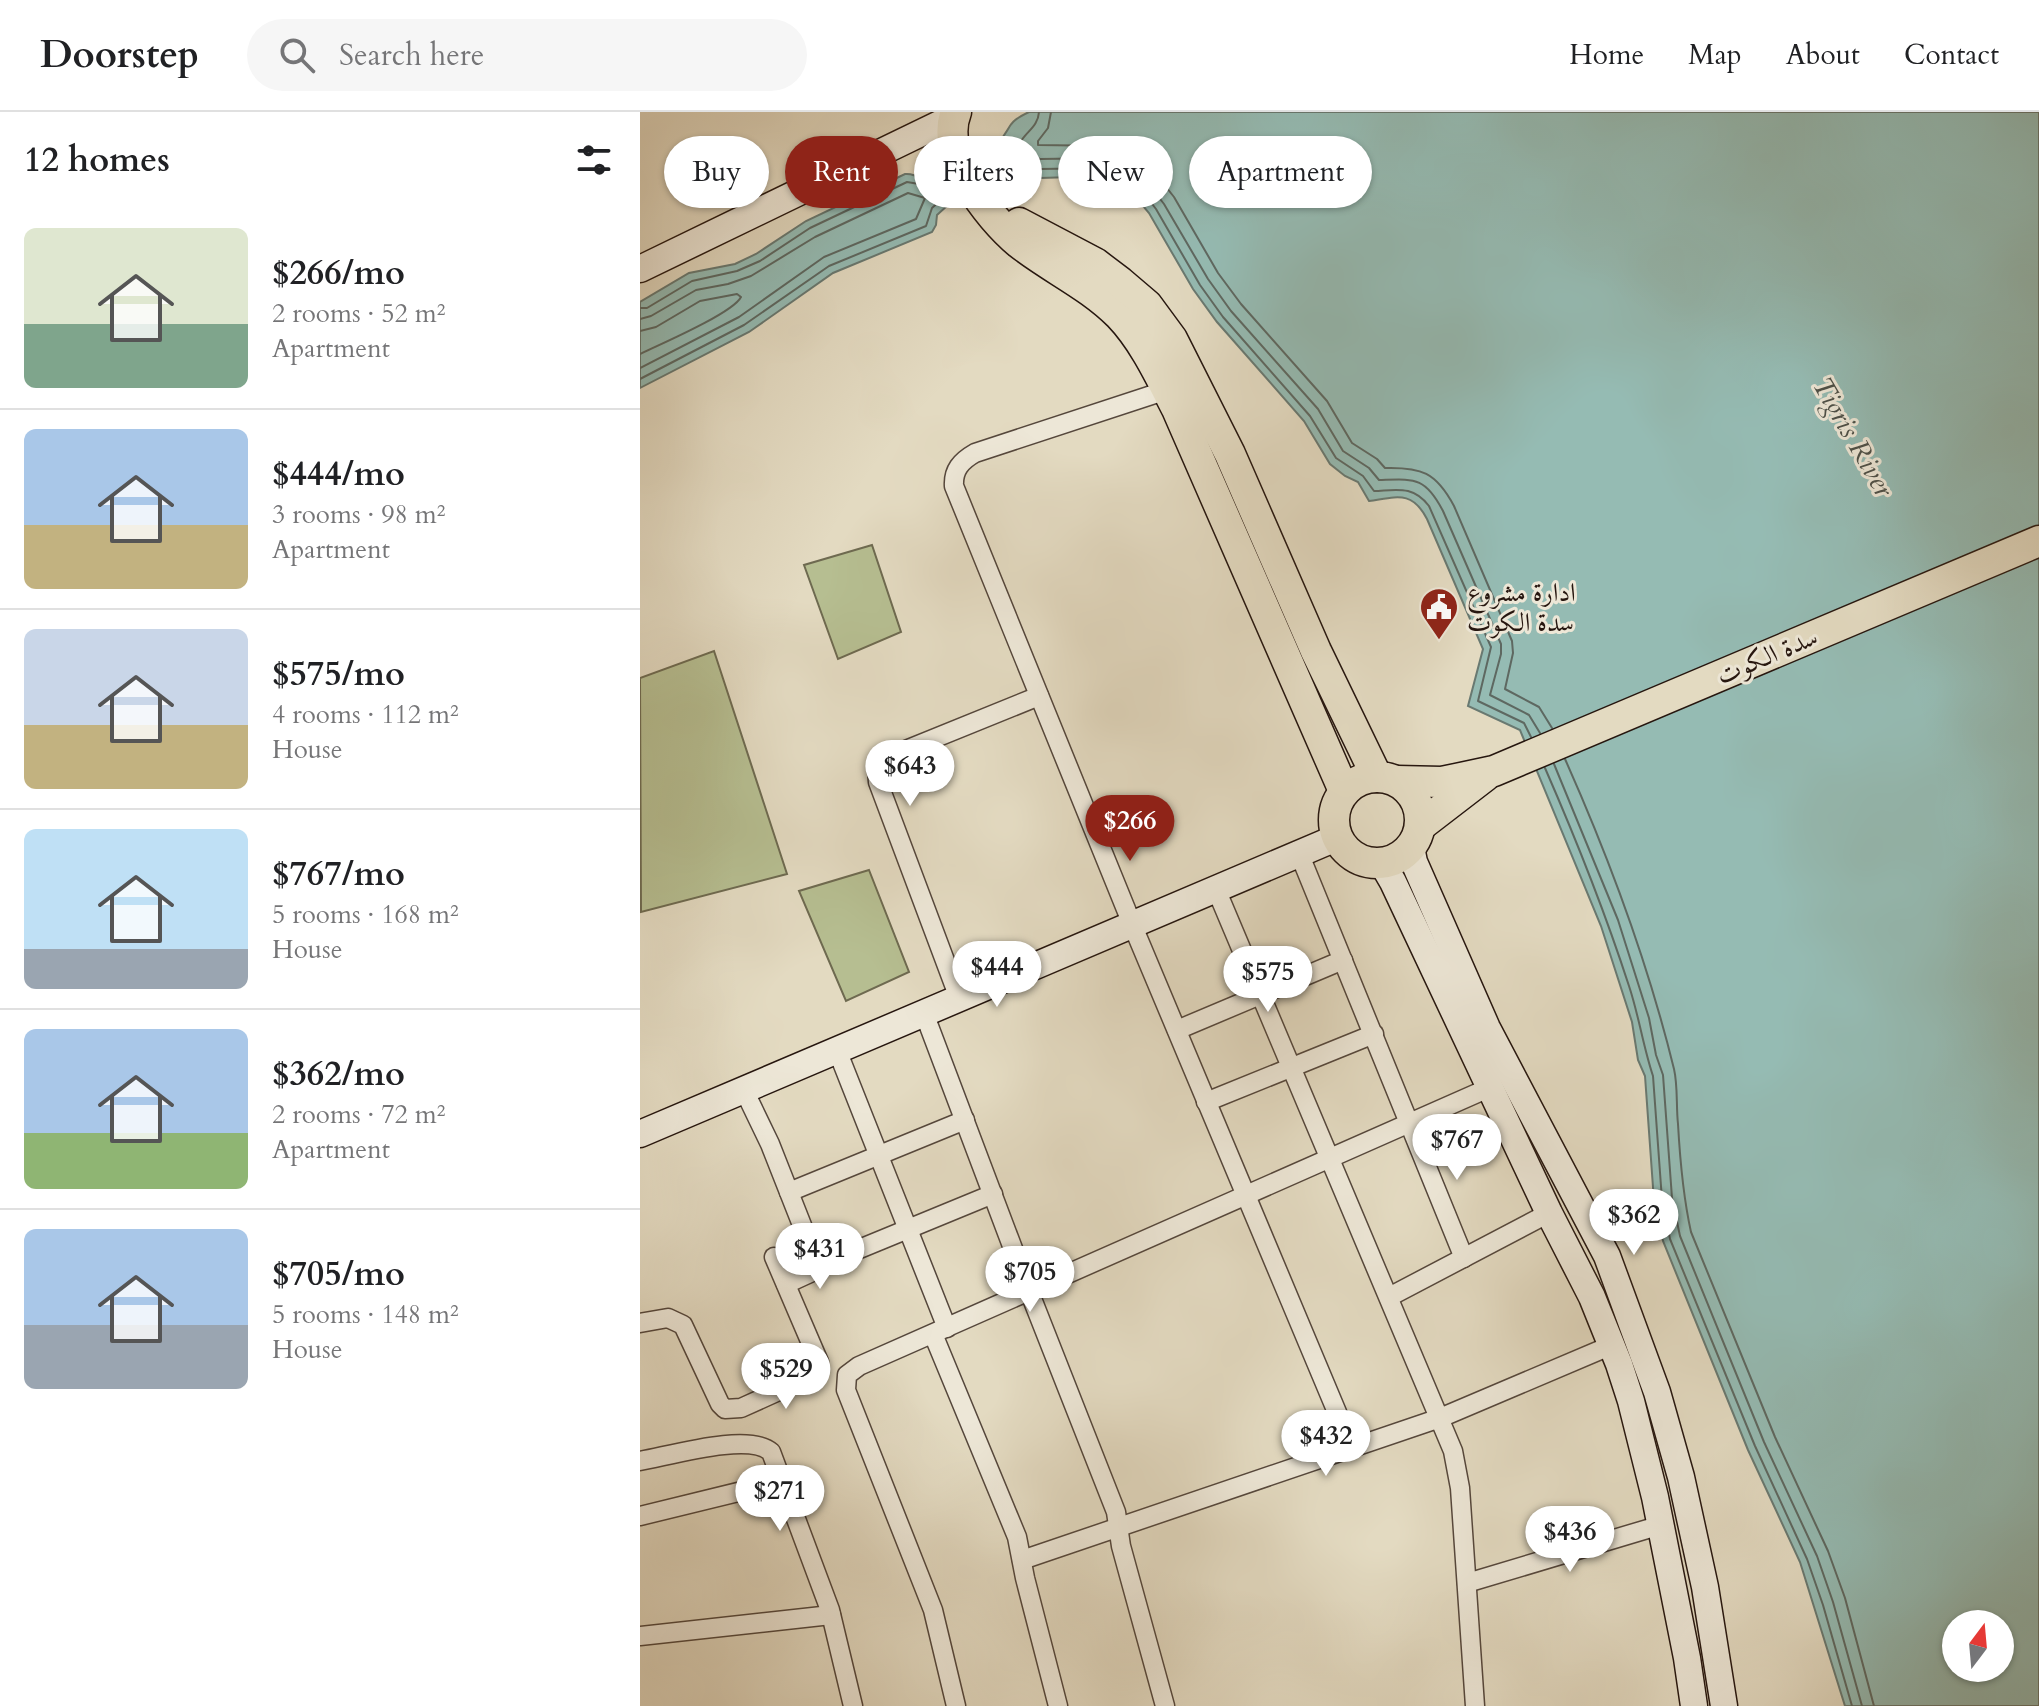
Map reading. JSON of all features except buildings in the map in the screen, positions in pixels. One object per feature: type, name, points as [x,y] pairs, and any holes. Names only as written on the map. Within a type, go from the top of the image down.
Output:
[{"type":"main road","points":[[951,136],[955,115]]},
{"type":"main road","points":[[640,269],[955,115]]},
{"type":"main road","points":[[988,208],[1018,242],[1098,295],[1122,318],[1151,360],[1344,791]]},
{"type":"main road","points":[[997,208],[1095,263],[1147,305],[1160,320],[1230,454],[1316,651],[1387,779],[1415,800],[1414,862],[1487,1028],[1539,1157],[1549,1213],[1592,1297],[1631,1401],[1661,1525],[1694,1706]]},
{"type":"main road","name":"سدة الكوت","points":[[1490,773],[2039,541]]},
{"type":"main road","points":[[1490,773],[1415,836],[1403,855],[1382,863],[1368,863],[1355,858],[1336,838],[1333,813],[1344,791],[1365,778],[1442,782],[1490,773]]},
{"type":"main road","points":[[640,1134],[1336,838]]},
{"type":"main road","points":[[1382,863],[1491,1087],[1607,1256],[1657,1392],[1681,1477],[1705,1587],[1724,1706]]},
{"type":"street","points":[[1167,390],[975,453],[964,459],[955,472],[954,486],[1132,924],[1352,1448]]},
{"type":"street","points":[[959,998],[878,782],[877,770],[886,758],[1039,696]]},
{"type":"street","points":[[1299,853],[1464,1258]]},
{"type":"street","points":[[1216,889],[1453,1451],[1457,1467],[1475,1706]]},
{"type":"street","points":[[1177,1030],[1343,960]]},
{"type":"street","points":[[924,1013],[1111,1498],[1165,1706]]},
{"type":"street","points":[[1206,1102],[1374,1034]]},
{"type":"street","points":[[837,1050],[908,1229],[940,1331],[1017,1537],[1058,1706]]},
{"type":"street","points":[[956,1706],[933,1610],[846,1390],[846,1378],[859,1366],[1491,1087]]},
{"type":"street","points":[[744,1090],[811,1248],[820,1259]]},
{"type":"street","points":[[789,1192],[965,1120]]},
{"type":"street","points":[[820,1259],[835,1259],[993,1194]]},
{"type":"street","points":[[1389,1297],[1549,1213]]},
{"type":"street","points":[[640,1323],[668,1318],[683,1325],[720,1404],[728,1410],[741,1408],[814,1375],[819,1370],[819,1362],[774,1257]]},
{"type":"street","points":[[786,1284],[810,1273],[820,1259]]},
{"type":"street","points":[[1022,1560],[1440,1418],[1612,1345]]},
{"type":"street","points":[[819,1370],[846,1378]]},
{"type":"street","points":[[640,1461],[751,1443],[771,1452],[831,1615],[853,1706]]},
{"type":"street","points":[[640,1516],[783,1481]]},
{"type":"street","points":[[1467,1583],[1661,1525]]},
{"type":"street","points":[[640,1636],[831,1615]]},
{"type":"green space","points":[[872,545],[901,632],[838,659],[804,565]]},
{"type":"green space","points":[[714,651],[787,874],[641,912],[640,678]]},
{"type":"green space","points":[[869,870],[909,972],[846,1001],[799,891]]},
{"type":"water","name":"Tigris River","points":[[1029,112],[2039,112],[2039,1706],[1845,1706],[1800,1562],[1748,1450],[1663,1241],[1654,1201],[1645,1076],[1638,1060],[1632,1022],[1601,926],[1520,730],[1468,706],[1483,649],[1427,519],[1416,503],[1403,498],[1369,501],[1358,482],[1330,464],[1304,421],[1217,322],[1193,289],[1145,208],[1173,208],[1173,136],[1058,136],[1058,177],[1042,178],[1042,136],[1004,136],[1012,123]]},
{"type":"water","points":[[914,175],[914,208],[945,208],[937,215],[932,232],[833,273],[749,332],[640,388],[640,302],[689,273],[735,264],[756,254],[806,221],[833,208],[898,208],[898,177]]},
{"type":"place","name":"ادارة مشروع سدة الكوت","points":[[1439,641]]}]
